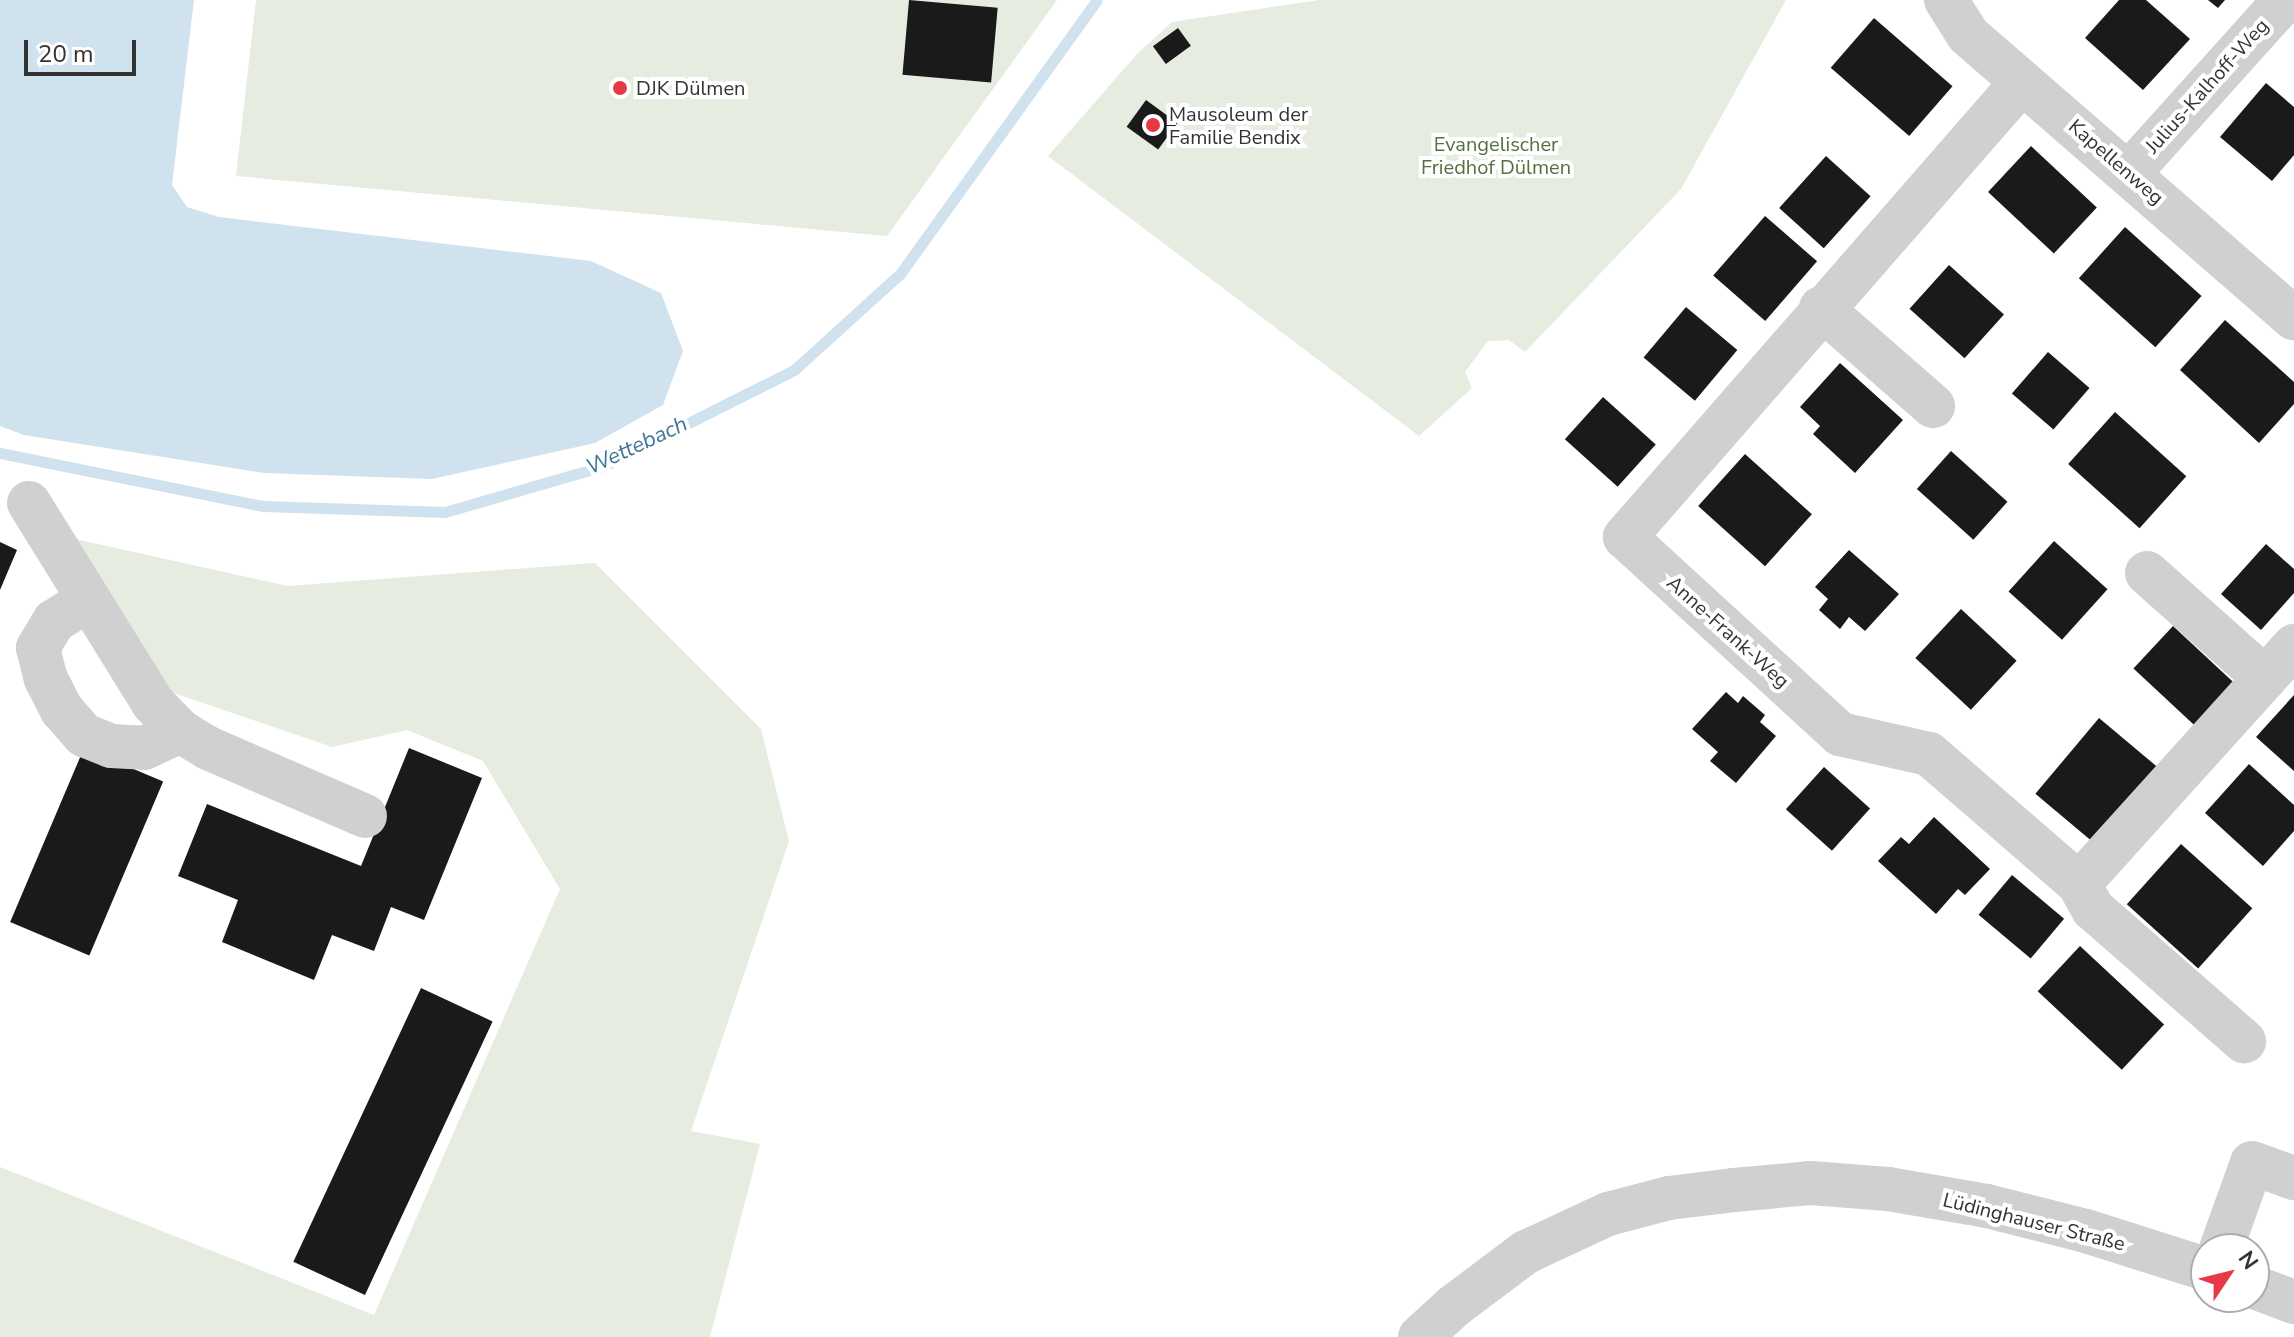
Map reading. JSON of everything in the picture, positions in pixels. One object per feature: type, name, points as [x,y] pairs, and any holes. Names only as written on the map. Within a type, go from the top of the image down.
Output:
[{"type":"street","name":"Kapellenweg","points":[[1946,0],[1968,35],[2294,318]]},
{"type":"street","name":"Julius-Kalhoff-Weg","points":[[2129,173],[2285,0]]},
{"type":"street","name":"Anne-Frank-Weg","points":[[2022,82],[1821,308],[1625,537],[1840,734],[1929,754],[2079,884],[2093,909],[2244,1041]]},
{"type":"street","points":[[1821,308],[1933,406]]},
{"type":"street","points":[[29,503],[153,703],[180,731],[208,748],[365,816]]},
{"type":"street","points":[[2147,573],[2265,678]]},
{"type":"street","points":[[88,600],[54,621],[38,648],[46,679],[62,710],[84,735],[111,746],[144,748],[180,731]]},
{"type":"street","points":[[2079,884],[2294,646]]},
{"type":"street","points":[[2227,1233],[2252,1163],[2294,1178]]},
{"type":"street","name":"Lüdinghauser Straße","points":[[1420,1337],[1454,1306],[1539,1246],[1608,1214],[1669,1198],[1734,1190],[1811,1183],[1888,1189],[1987,1206],[2086,1231],[2190,1264]]},
{"type":"street","points":[[2270,1293],[2294,1302]]},
{"type":"green space","name":"DJK Dülmen","points":[[256,0],[1057,0],[887,236],[236,176]]},
{"type":"green space","name":"Evangelischer Friedhof Dülmen","points":[[1319,0],[1786,0],[1681,189],[1525,352],[1509,340],[1488,341],[1465,372],[1472,388],[1419,436],[1048,156],[1138,53],[1172,22]]},
{"type":"green space","points":[[75,539],[288,586],[595,563],[761,729],[789,841],[691,1131],[760,1144],[710,1337],[0,1337],[0,1167],[374,1315],[560,889],[483,761],[407,730],[332,747],[168,691]]},
{"type":"water","points":[[0,0],[194,0],[172,185],[187,207],[219,217],[591,261],[661,293],[683,351],[663,405],[595,443],[432,479],[264,473],[24,435],[0,426]]},
{"type":"building","points":[[909,0],[998,8],[991,82],[902,75]]},
{"type":"building","points":[[2119,0],[2146,0],[2190,39],[2143,90],[2085,38]]},
{"type":"building","points":[[2208,0],[2225,0],[2218,8]]},
{"type":"building","points":[[1874,18],[1952,86],[1909,136],[1831,68]]},
{"type":"building","points":[[1178,28],[1191,46],[1166,64],[1153,46]]},
{"type":"building","points":[[2266,83],[2294,107],[2294,155],[2272,181],[2220,137]]},
{"type":"building","name":"Mausoleum der Familie Bendix","points":[[1146,100],[1178,123],[1158,150],[1127,127]]},
{"type":"building","points":[[2031,146],[2097,207],[2054,253],[1988,192]]},
{"type":"building","points":[[1826,156],[1871,196],[1824,248],[1779,208]]},
{"type":"building","points":[[1765,216],[1817,261],[1765,321],[1713,276]]},
{"type":"building","points":[[2125,227],[2202,296],[2155,347],[2079,278]]},
{"type":"building","points":[[1949,265],[2004,315],[1965,358],[1910,309]]},
{"type":"building","points":[[1686,307],[1737,350],[1695,401],[1644,358]]},
{"type":"building","points":[[2225,320],[2294,382],[2294,404],[2259,443],[2180,370]]},
{"type":"building","points":[[2048,352],[2090,388],[2053,430],[2012,394]]},
{"type":"building","points":[[1840,363],[1903,420],[1855,473],[1813,434],[1820,426],[1800,407]]},
{"type":"building","points":[[1603,397],[1656,445],[1618,487],[1565,439]]},
{"type":"building","points":[[2115,412],[2186,476],[2140,528],[2068,464]]},
{"type":"building","points":[[1951,451],[2007,502],[1973,540],[1917,489]]},
{"type":"building","points":[[1745,454],[1812,514],[1765,566],[1698,506]]},
{"type":"building","points":[[2054,541],[2108,589],[2062,640],[2008,592]]},
{"type":"building","points":[[0,542],[17,550],[0,590]]},
{"type":"building","points":[[2266,544],[2294,569],[2294,593],[2261,630],[2221,594]]},
{"type":"building","points":[[1849,550],[1899,594],[1865,631],[1849,617],[1840,629],[1819,610],[1828,599],[1815,587]]},
{"type":"building","points":[[1961,609],[2017,661],[1971,710],[1915,658]]},
{"type":"building","points":[[2173,626],[2234,683],[2194,725],[2133,668]]},
{"type":"building","points":[[1726,692],[1738,703],[1743,696],[1765,715],[1760,722],[1776,736],[1736,783],[1710,761],[1718,752],[1692,729]]},
{"type":"building","points":[[2294,695],[2294,771],[2256,737]]},
{"type":"building","points":[[2099,718],[2156,766],[2093,842],[2035,794]]},
{"type":"building","points":[[84,748],[163,782],[89,956],[10,922]]},
{"type":"building","points":[[409,748],[482,778],[424,920],[391,907],[374,951],[332,935],[314,980],[222,942],[238,900],[178,876],[207,804],[361,866]]},
{"type":"building","points":[[2249,764],[2294,805],[2294,831],[2263,866],[2205,813]]},
{"type":"building","points":[[1824,767],[1870,808],[1832,851],[1786,809]]},
{"type":"building","points":[[1934,817],[1990,869],[1965,895],[1958,889],[1936,914],[1878,861],[1901,837],[1909,844]]},
{"type":"building","points":[[2181,844],[2252,908],[2198,968],[2127,904]]},
{"type":"building","points":[[2012,875],[2064,919],[2031,959],[1979,915]]},
{"type":"building","points":[[2080,946],[2164,1024],[2122,1070],[2038,991]]},
{"type":"building","points":[[421,988],[493,1021],[365,1295],[293,1262]]},
{"type":"waterway","name":"Wettebach","points":[[0,453],[263,506],[445,512],[603,466],[794,370],[900,274],[1097,0]]},
{"type":"place","name":"DJK Dülmen","points":[[620,88]]},
{"type":"place","name":"Mausoleum der Familie Bendix","points":[[1153,125]]}]
